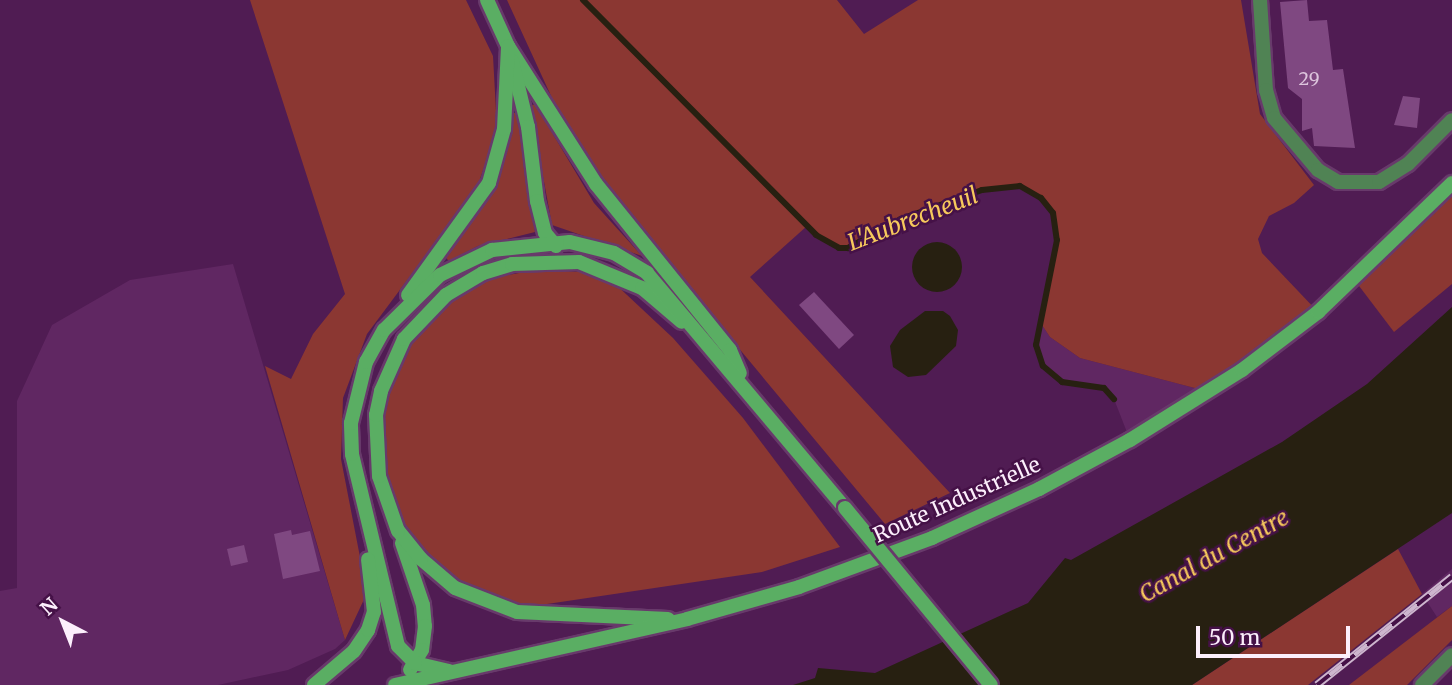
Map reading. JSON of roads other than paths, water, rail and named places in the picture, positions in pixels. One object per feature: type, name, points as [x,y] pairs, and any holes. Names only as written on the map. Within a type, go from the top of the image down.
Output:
[{"type":"main road","points":[[487,0],[508,46],[596,184],[730,350],[748,390]]},
{"type":"main road","points":[[508,46],[528,127],[537,201],[551,242],[579,261],[642,288],[713,348]]},
{"type":"main road","points":[[314,685],[354,651],[374,612],[352,454],[356,395],[366,362],[489,183],[504,130],[508,46]]},
{"type":"main road","name":"Route Industrielle","points":[[394,685],[460,673],[687,619],[799,587],[932,538],[1130,440],[1210,392],[1285,338],[1452,183]]},
{"type":"main road","points":[[393,320],[432,281],[492,250],[551,242],[592,246],[631,261],[664,289],[990,685]]},
{"type":"main road","points":[[394,685],[415,663],[425,626],[423,605],[379,476],[376,415],[381,391],[404,339],[446,295],[483,272],[512,264],[579,261]]},
{"type":"main road","points":[[352,454],[394,634],[406,658],[415,663],[460,673]]},
{"type":"main road","points":[[398,531],[437,574],[487,603],[542,615],[687,619]]},
{"type":"street","points":[[1260,0],[1266,90],[1285,135],[1318,170],[1338,182],[1361,185],[1392,176],[1452,120]]},
{"type":"street","points":[[1422,685],[1452,655]]},
{"type":"water","points":[[937,242],[955,249],[962,267],[955,285],[937,292],[919,285],[912,267],[919,249]]},
{"type":"water","name":"Canal du Centre","points":[[1452,307],[1452,513],[1192,685],[793,685],[815,678],[818,668],[875,673],[1028,603],[1065,558],[1071,560],[1282,442],[1367,384]]},
{"type":"water","points":[[925,311],[943,311],[950,316],[958,330],[956,346],[926,375],[908,377],[893,367],[890,346],[900,330]]},
{"type":"waterway","name":"L'Aubrecheuil","points":[[583,0],[816,235],[839,248],[848,248],[901,219],[982,190],[1020,186],[1041,198],[1053,213],[1057,240],[1036,345],[1043,366],[1062,382],[1104,388],[1114,399]]},
{"type":"railway","points":[[1317,685],[1452,577]]}]
